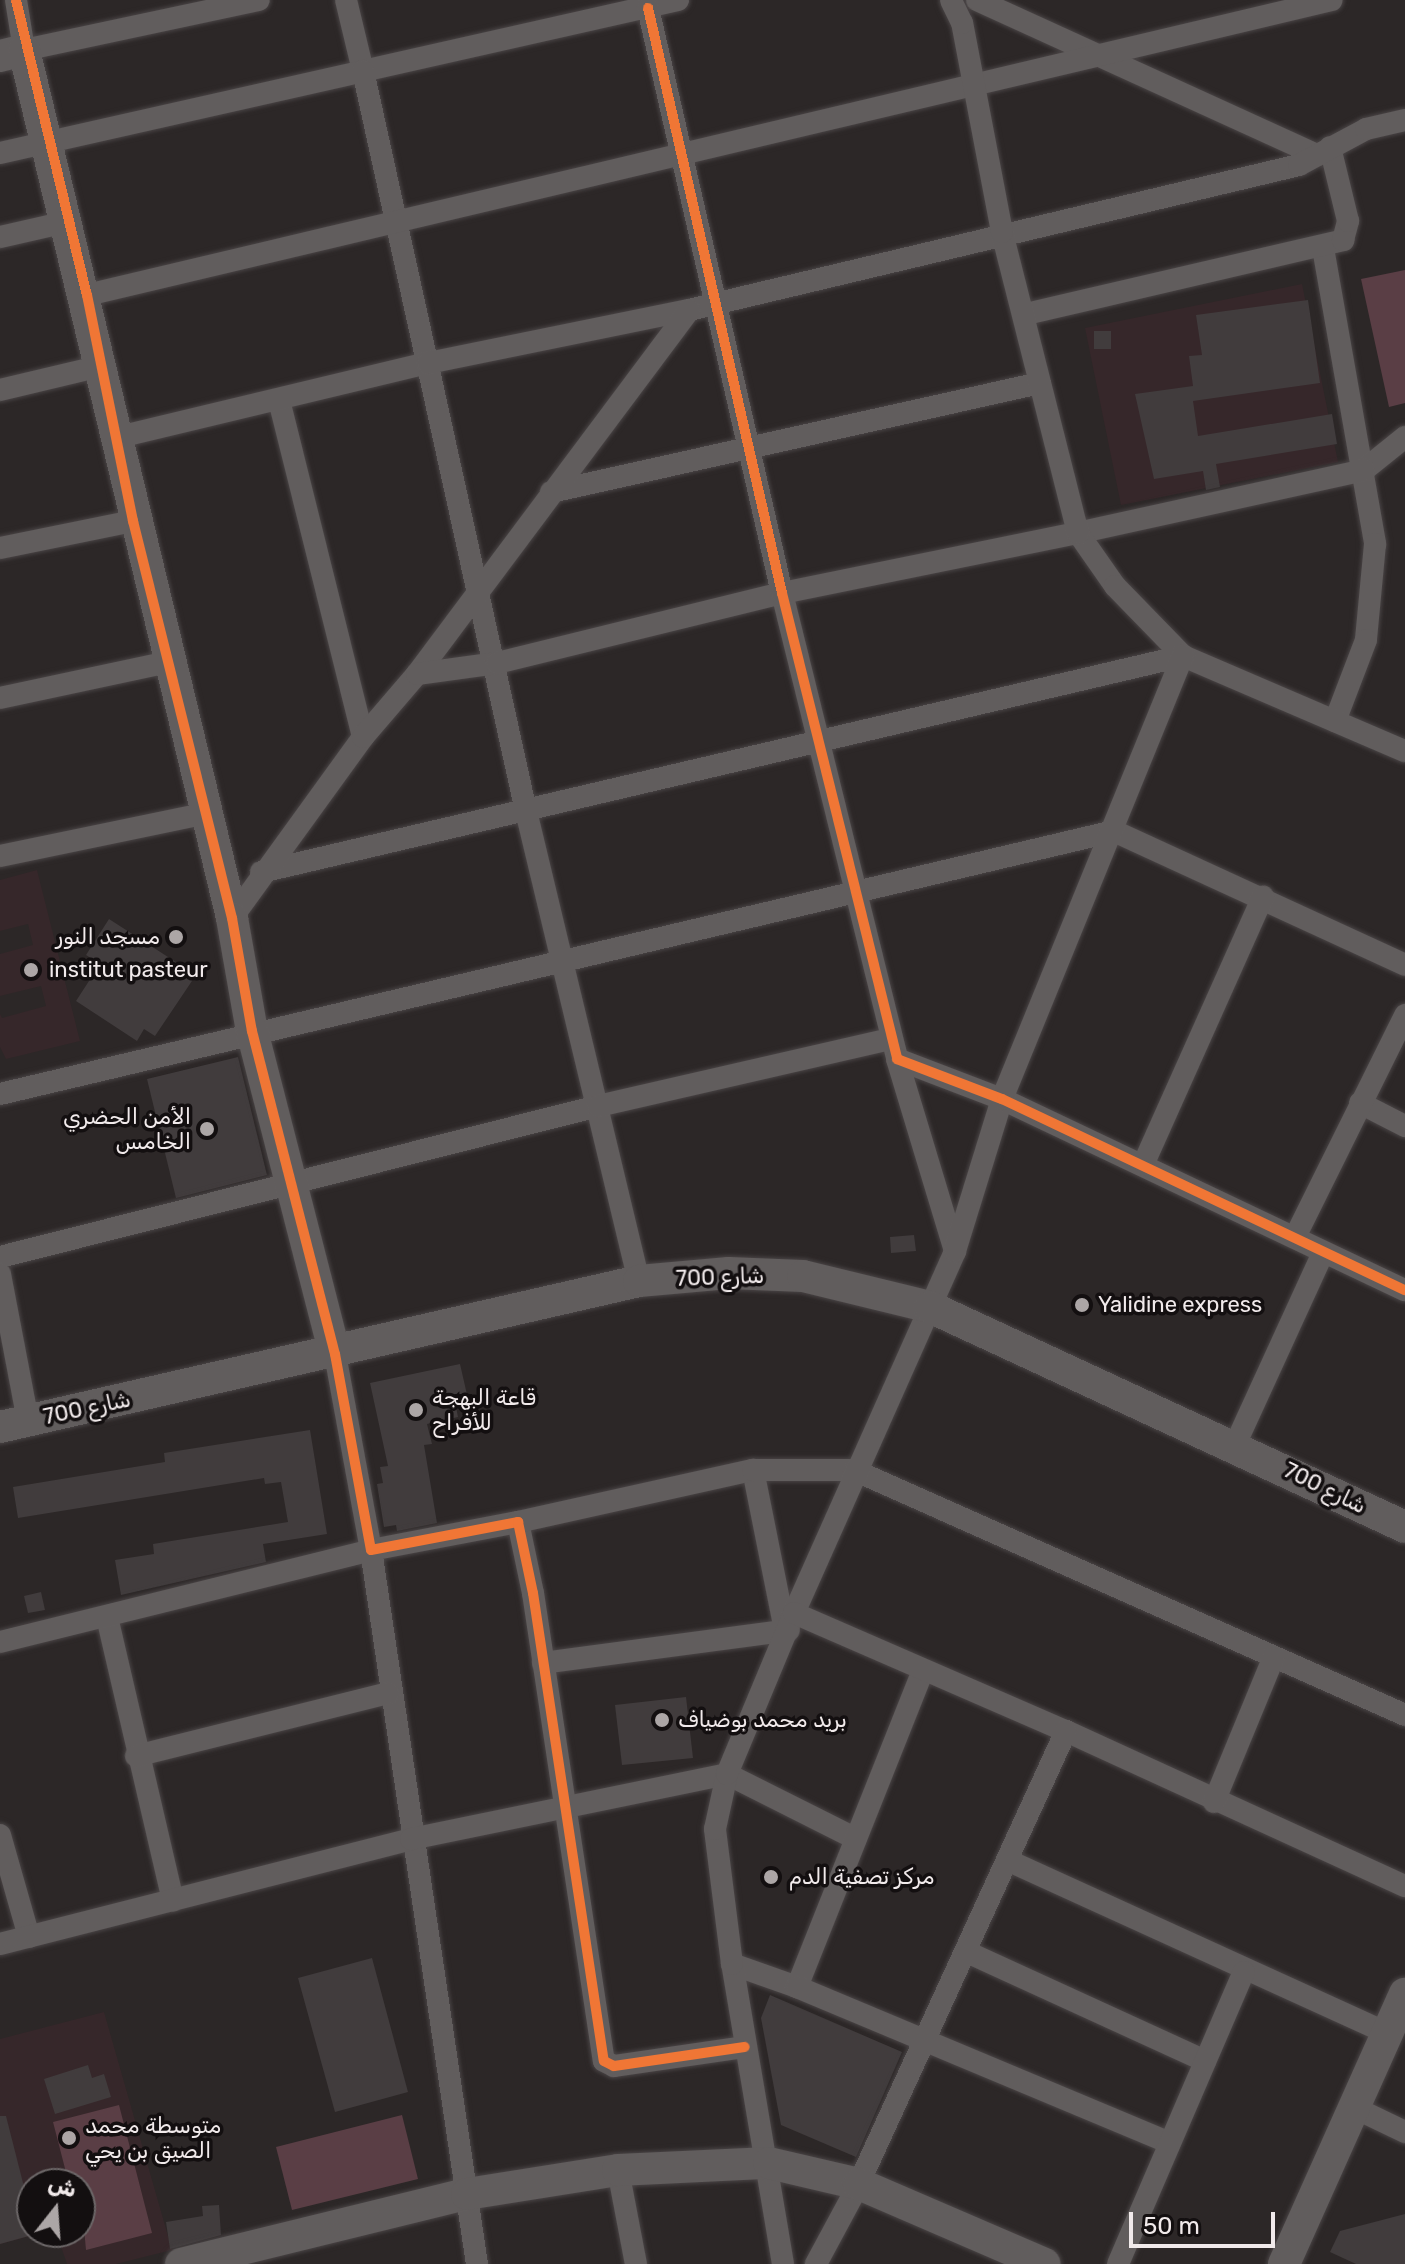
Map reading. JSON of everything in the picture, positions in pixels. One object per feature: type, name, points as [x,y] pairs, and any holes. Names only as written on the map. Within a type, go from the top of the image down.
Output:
[{"type":"street","points":[[16,0],[12,53],[48,142],[87,295],[133,521],[203,814],[232,918],[252,1031],[335,1354],[371,1550],[388,1693],[477,2264]]},
{"type":"street","points":[[12,53],[259,0]]},
{"type":"street","points":[[346,0],[394,222],[497,663],[526,811],[639,1281]]},
{"type":"street","points":[[0,153],[678,0]]},
{"type":"street","points":[[951,0],[968,47],[971,88],[1002,232],[1026,314],[1078,533],[1115,586],[1183,656],[1405,751]]},
{"type":"street","points":[[977,0],[1324,151]]},
{"type":"street","points":[[87,295],[971,88],[1096,53],[1332,0]]},
{"type":"street","points":[[648,8],[680,154],[752,447],[782,593],[820,744],[852,891],[894,1049],[955,1251]]},
{"type":"street","points":[[115,438],[428,363],[689,310],[1002,232],[1262,174],[1324,151],[1366,129],[1405,120]]},
{"type":"street","points":[[1026,314],[1323,248],[1348,232],[1324,151]]},
{"type":"street","points":[[0,237],[66,222]]},
{"type":"street","points":[[1323,248],[1375,544],[1371,607],[1361,659],[1335,721]]},
{"type":"street","points":[[232,918],[261,872],[363,737],[417,674],[479,585],[689,310]]},
{"type":"street","points":[[0,390],[101,366]]},
{"type":"street","points":[[551,492],[1040,383]]},
{"type":"street","points":[[279,400],[363,737]]},
{"type":"street","points":[[417,674],[497,663],[782,593],[1078,533],[1364,470],[1405,437]]},
{"type":"street","points":[[0,548],[133,521]]},
{"type":"street","points":[[261,872],[820,744],[1183,656]]},
{"type":"street","points":[[783,2264],[769,2163],[732,1964],[715,1829],[727,1774],[854,1470],[955,1251],[1002,1099],[1183,656]]},
{"type":"street","points":[[0,698],[168,662]]},
{"type":"street","points":[[0,856],[203,814]]},
{"type":"street","points":[[0,1094],[252,1031],[1114,831],[1405,965]]},
{"type":"street","points":[[1143,1165],[1263,897]]},
{"type":"street","points":[[1295,1237],[1405,1015]]},
{"type":"street","points":[[0,1257],[598,1106],[894,1049],[1405,1290]]},
{"type":"street","points":[[1360,1103],[1405,1126]]},
{"type":"street","points":[[1235,1445],[1323,1253]]},
{"type":"street","name":"شارع 700","points":[[14,1424],[335,1354],[639,1281],[729,1273],[803,1276],[930,1307],[1235,1445],[1405,1527]]},
{"type":"street","points":[[0,1274],[14,1424]]},
{"type":"street","points":[[753,1470],[789,1625]]},
{"type":"street","points":[[0,1642],[371,1550],[518,1522],[753,1470],[854,1470],[1273,1659],[1405,1715]]},
{"type":"street","points":[[518,1522],[567,1808],[604,2061],[614,2066],[745,2047]]},
{"type":"street","points":[[107,1617],[136,1756],[173,1900]]},
{"type":"street","points":[[543,1663],[789,1625],[923,1671],[1066,1731],[1214,1802],[1405,1886]]},
{"type":"street","points":[[1214,1802],[1273,1659]]},
{"type":"street","points":[[797,1987],[923,1671]]},
{"type":"street","points":[[136,1756],[388,1693]]},
{"type":"street","points":[[816,2264],[859,2184],[1066,1731]]},
{"type":"street","points":[[0,1944],[411,1839],[727,1774],[856,1839]]},
{"type":"street","points":[[0,1835],[29,1937]]},
{"type":"street","points":[[1007,1860],[1244,1972],[1387,2033]]},
{"type":"street","points":[[967,1952],[1205,2061]]},
{"type":"street","points":[[732,1964],[797,1987],[1170,2143]]},
{"type":"street","points":[[1118,2264],[1244,1972]]},
{"type":"street","points":[[1284,2264],[1405,1994]]},
{"type":"street","points":[[1353,2107],[1405,2132]]},
{"type":"street","points":[[181,2264],[242,2256],[467,2194],[618,2170],[769,2163],[859,2184],[1045,2264]]},
{"type":"street","points":[[618,2170],[636,2264]]},
{"type":"shaded area","points":[[1405,270],[1405,403],[1389,407],[1361,279]]},
{"type":"shaded area","points":[[1302,284],[1338,462],[1121,505],[1085,328]]},
{"type":"shaded area","name":"institut pasteur","points":[[37,870],[80,1041],[6,1059],[0,1047],[0,1014],[2,1018],[46,1006],[41,986],[0,996],[0,954],[33,945],[28,924],[0,931],[0,880]]},
{"type":"shaded area","name":"متوسطة محمد الصيق بن يحي","points":[[104,2012],[172,2250],[116,2264],[67,2264],[62,2248],[96,2248],[96,2168],[16,2168],[16,2240],[0,2244],[0,2039]]},
{"type":"shaded area","points":[[119,2105],[152,2233],[96,2247],[96,2168],[65,2168],[53,2122]]},
{"type":"shaded area","points":[[402,2115],[418,2179],[292,2210],[276,2147]]},
{"type":"building","points":[[1308,300],[1320,383],[1193,401],[1198,436],[1332,414],[1337,444],[1216,464],[1220,487],[1206,490],[1203,471],[1154,479],[1135,394],[1193,386],[1189,356],[1202,355],[1196,315]]},
{"type":"building","points":[[1094,331],[1111,331],[1111,349],[1094,349]]},
{"type":"building","points":[[109,919],[196,975],[155,1036],[144,1029],[137,1041],[76,1001],[100,964],[86,955]]},
{"type":"building","name":"الأمن الحضري الخامس","points":[[238,1057],[267,1175],[176,1198],[147,1079]]},
{"type":"building","points":[[914,1235],[916,1251],[891,1253],[890,1237]]},
{"type":"building","points":[[460,1364],[468,1399],[455,1402],[458,1417],[427,1424],[432,1444],[424,1445],[437,1523],[397,1531],[396,1525],[384,1527],[377,1484],[383,1483],[380,1467],[388,1466],[370,1383]]},
{"type":"building","points":[[310,1430],[327,1534],[263,1544],[266,1562],[121,1595],[115,1560],[154,1554],[153,1544],[288,1522],[281,1482],[265,1484],[264,1478],[18,1518],[13,1487],[165,1462],[164,1453]]},
{"type":"building","points":[[41,1592],[45,1610],[28,1613],[24,1596]]},
{"type":"building","points":[[686,1697],[693,1758],[622,1765],[615,1705]]},
{"type":"building","points":[[372,1958],[408,2092],[335,2112],[298,1978]]},
{"type":"building","points":[[770,1995],[902,2052],[856,2157],[781,2125],[761,2018]]},
{"type":"building","points":[[88,2065],[92,2078],[104,2074],[111,2097],[55,2114],[44,2079]]},
{"type":"building","points":[[0,2116],[6,2116],[19,2168],[16,2168],[16,2240],[0,2244]]},
{"type":"building","points":[[219,2205],[221,2235],[170,2249],[166,2222],[203,2216],[202,2206]]},
{"type":"building","points":[[1405,2214],[1405,2264],[1356,2264],[1330,2252],[1340,2231]]},
{"type":"cycle path","points":[[16,0],[87,295],[133,521],[232,918],[252,1031],[335,1354],[371,1550],[518,1522],[533,1593],[604,2061],[614,2066],[745,2047]]},
{"type":"cycle path","points":[[648,8],[782,593],[897,1059],[1002,1099],[1405,1290]]},
{"type":"place","name":"مسجد النور","points":[[176,937]]},
{"type":"place","name":"institut pasteur","points":[[31,970]]},
{"type":"place","name":"الأمن الحضري الخامس","points":[[207,1129]]},
{"type":"place","name":"Yalidine express","points":[[1082,1305]]},
{"type":"place","name":"قاعة البهجة للأفراح","points":[[416,1410]]},
{"type":"place","name":"بريد محمد بوضياف","points":[[662,1720]]},
{"type":"place","name":"مركز تصفية الدم","points":[[771,1877]]},
{"type":"place","name":"متوسطة محمد الصيق بن يحي","points":[[69,2138]]}]
